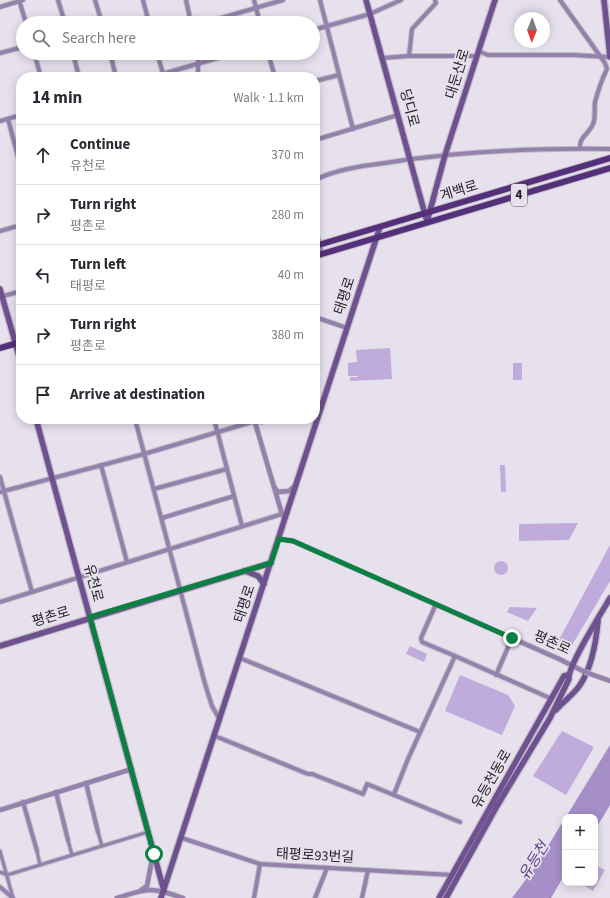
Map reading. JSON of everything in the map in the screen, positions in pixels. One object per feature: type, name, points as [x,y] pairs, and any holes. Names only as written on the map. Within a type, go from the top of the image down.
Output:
[{"type":"main road","name":"당디로","points":[[366,0],[410,159],[427,213],[427,222]]},
{"type":"main road","name":"대둔산로","points":[[427,213],[494,0]]},
{"type":"main road","points":[[604,0],[610,57]]},
{"type":"main road","name":"계백로","points":[[320,245],[380,226],[610,158]]},
{"type":"main road","name":"계백로","points":[[322,254],[610,168]]},
{"type":"main road","name":"태평로","points":[[320,413],[380,226]]},
{"type":"main road","points":[[0,289],[1,297],[16,338]]},
{"type":"main road","points":[[0,348],[16,344]]},
{"type":"main road","name":"유천로","points":[[37,424],[164,891]]},
{"type":"main road","name":"태평로","points":[[161,898],[182,838],[279,539],[284,517],[316,424]]},
{"type":"main road","name":"평촌로","points":[[0,646],[90,617],[271,563]]},
{"type":"main road","points":[[245,571],[258,576],[264,584]]},
{"type":"main road","name":"유등천동로","points":[[446,898],[497,806],[550,718],[569,679],[568,675],[610,598]]},
{"type":"main road","points":[[550,718],[580,686],[587,673],[594,651],[598,619]]},
{"type":"main road","name":"유등천동로","points":[[439,898],[564,676],[568,675]]},
{"type":"street","points":[[0,7],[21,0],[24,16]]},
{"type":"street","points":[[58,0],[63,16]]},
{"type":"street","points":[[95,0],[100,16]]},
{"type":"street","points":[[143,0],[147,16]]},
{"type":"street","points":[[186,0],[189,16]]},
{"type":"street","points":[[254,0],[258,16]]},
{"type":"street","points":[[228,16],[283,0]]},
{"type":"street","points":[[320,0],[353,129]]},
{"type":"street","points":[[320,28],[370,14],[401,0]]},
{"type":"street","points":[[409,56],[412,29],[436,3],[435,0]]},
{"type":"street","points":[[560,0],[605,63],[607,69],[595,103],[594,124],[588,133],[582,138],[580,148]]},
{"type":"street","points":[[0,53],[16,49]]},
{"type":"street","points":[[382,58],[477,54],[610,57]]},
{"type":"street","points":[[36,60],[40,72]]},
{"type":"street","points":[[75,60],[78,72]]},
{"type":"street","points":[[112,60],[115,72]]},
{"type":"street","points":[[159,60],[162,72]]},
{"type":"street","points":[[198,72],[199,60]]},
{"type":"street","points":[[172,72],[210,60]]},
{"type":"street","points":[[270,60],[274,72]]},
{"type":"street","points":[[320,80],[339,75]]},
{"type":"street","points":[[320,139],[398,116]]},
{"type":"street","points":[[0,121],[16,117]]},
{"type":"street","points":[[8,119],[16,149]]},
{"type":"street","points":[[320,177],[359,166],[445,155],[495,151],[580,148],[610,149]]},
{"type":"street","points":[[0,231],[16,226]]},
{"type":"street","points":[[320,250],[322,254]]},
{"type":"street","points":[[1,297],[16,292]]},
{"type":"street","points":[[320,319],[347,328]]},
{"type":"street","points":[[136,424],[205,684],[212,706],[220,720]]},
{"type":"street","points":[[216,424],[242,526]]},
{"type":"street","points":[[2,492],[144,454],[243,424]]},
{"type":"street","points":[[0,602],[242,526],[284,517],[256,424]]},
{"type":"street","points":[[101,465],[127,562]]},
{"type":"street","points":[[154,489],[227,469]]},
{"type":"street","points":[[0,477],[2,492],[32,592]]},
{"type":"street","points":[[274,487],[278,492],[289,491],[296,485]]},
{"type":"street","points":[[162,518],[234,496]]},
{"type":"street","name":"평촌로","points":[[279,539],[293,541],[610,682]]},
{"type":"street","points":[[436,604],[421,638],[422,642],[552,699]]},
{"type":"street","points":[[496,675],[512,638]]},
{"type":"street","points":[[394,794],[420,732],[455,656]]},
{"type":"street","points":[[240,658],[420,732]]},
{"type":"street","points":[[215,736],[308,774],[312,774],[363,794],[367,784],[460,822]]},
{"type":"street","points":[[0,810],[132,769]]},
{"type":"street","points":[[86,783],[102,846]]},
{"type":"street","points":[[56,792],[72,855]]},
{"type":"street","points":[[23,802],[40,865]]},
{"type":"street","points":[[0,872],[7,875],[148,832]]},
{"type":"street","name":"태평로93번길","points":[[182,838],[260,864],[452,875]]},
{"type":"street","points":[[0,851],[13,898]]},
{"type":"street","points":[[141,890],[147,886],[154,854]]},
{"type":"street","points":[[254,898],[260,864]]},
{"type":"street","points":[[315,898],[327,868]]},
{"type":"street","points":[[362,898],[368,870]]},
{"type":"street","points":[[0,888],[13,898]]},
{"type":"street","points":[[117,898],[141,890],[152,889],[164,891],[183,898]]},
{"type":"shaded area","points":[[390,348],[392,379],[350,381],[350,377],[358,377],[348,376],[348,363],[357,362],[356,350]]},
{"type":"shaded area","points":[[513,363],[522,363],[522,380],[513,380]]},
{"type":"shaded area","points":[[500,465],[505,465],[506,492],[501,492]]},
{"type":"shaded area","points":[[578,523],[569,540],[519,541],[519,524]]},
{"type":"shaded area","points":[[610,545],[610,581],[572,645],[566,652],[555,647]]},
{"type":"shaded area","points":[[498,561],[504,561],[508,565],[508,571],[504,575],[498,575],[494,571],[494,565]]},
{"type":"shaded area","points":[[510,607],[537,608],[528,621],[507,612]]},
{"type":"shaded area","points":[[410,646],[427,654],[424,662],[406,654]]},
{"type":"shaded area","points":[[460,675],[508,695],[515,706],[502,735],[445,711]]},
{"type":"shaded area","points":[[562,731],[594,747],[566,795],[533,776]]},
{"type":"shaded area","points":[[610,745],[610,805],[598,825],[598,814],[568,814]]},
{"type":"shaded area","points":[[562,823],[562,879],[551,898],[512,898],[536,866]]},
{"type":"shaded area","points":[[598,866],[605,870],[598,882]]},
{"type":"shaded area","points":[[584,886],[596,886],[593,891]]},
{"type":"route","points":[[154,854],[90,617],[271,563],[279,539],[293,541],[512,638]]},
{"type":"water label","name":"유등천","points":[[534,861]]}]
